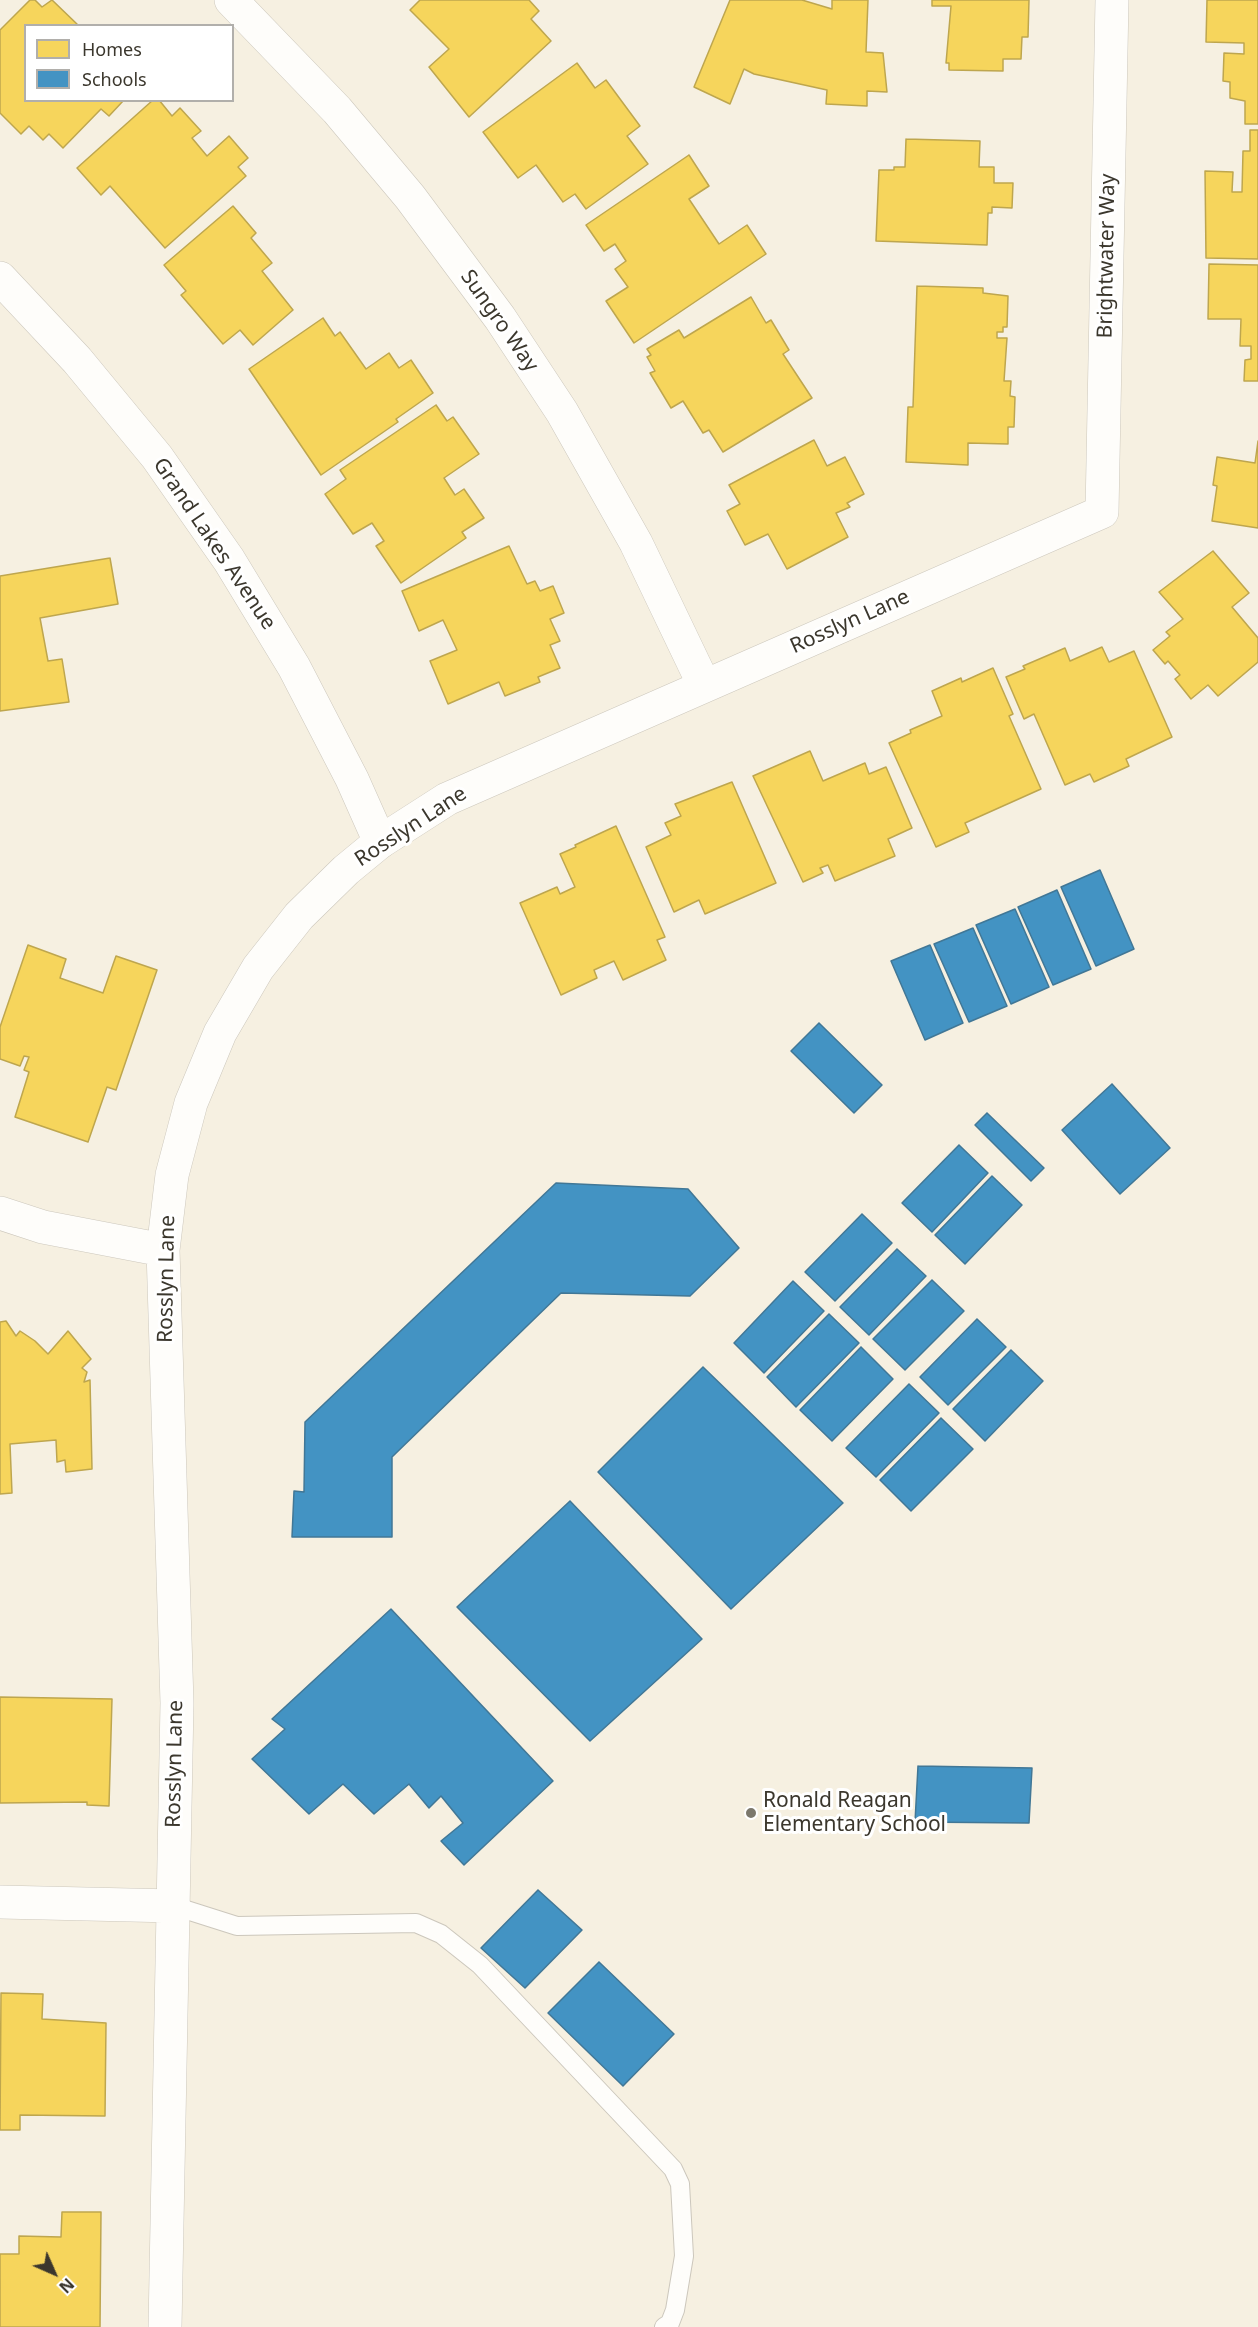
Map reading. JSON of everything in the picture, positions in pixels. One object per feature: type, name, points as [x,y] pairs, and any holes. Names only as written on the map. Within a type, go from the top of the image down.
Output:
[{"type":"street","name":"Sungro Way","points":[[231,0],[337,110],[402,188],[500,318],[562,412],[636,543],[704,685]]},
{"type":"street","name":"Brightwater Way","points":[[1102,512],[1112,0]]},
{"type":"street","name":"Grand Lakes Avenue","points":[[0,278],[77,360],[143,440],[230,560],[294,668],[352,779],[380,842]]},
{"type":"street","name":"Rosslyn Lane","points":[[165,2327],[177,1703],[163,1250],[172,1175],[191,1102],[220,1033],[258,968],[299,916],[346,870],[380,842],[447,799],[1102,512]]},
{"type":"street","points":[[0,1213],[42,1227],[163,1250]]},
{"type":"street","points":[[0,1902],[174,1906]]},
{"type":"lane","points":[[174,1906],[237,1926],[416,1923],[441,1934],[480,1965],[639,2131],[677,2176],[680,2184],[684,2256],[675,2310],[670,2323],[664,2327]]},
{"type":"building: Homes","points":[[30,0],[35,0],[42,7],[52,0],[77,24],[24,24],[24,102],[122,102],[109,116],[101,109],[63,148],[49,134],[43,140],[29,126],[21,134],[0,113],[0,30]]},
{"type":"building: Homes","points":[[420,0],[529,0],[539,11],[531,19],[551,41],[469,117],[429,67],[449,49],[410,10]]},
{"type":"building: Homes","points":[[730,0],[802,0],[832,9],[832,0],[868,0],[866,52],[883,53],[887,92],[867,91],[867,106],[826,104],[827,90],[754,74],[744,69],[730,104],[694,87]]},
{"type":"building: Homes","points":[[932,0],[1029,0],[1028,37],[1022,37],[1021,59],[1003,59],[1003,71],[949,70],[949,63],[946,63],[951,6],[932,6]]},
{"type":"building: Homes","points":[[1207,0],[1258,0],[1258,124],[1245,124],[1245,101],[1230,98],[1230,82],[1223,81],[1224,53],[1244,54],[1244,43],[1206,42]]},
{"type":"building: Homes","points":[[577,63],[595,88],[606,80],[640,126],[627,136],[648,164],[586,209],[575,194],[563,202],[536,165],[518,178],[483,132]]},
{"type":"building: Homes","points":[[151,102],[161,102],[172,116],[180,108],[201,131],[192,138],[207,156],[229,136],[248,158],[238,167],[246,176],[165,248],[110,186],[101,195],[77,168]]},
{"type":"building: Homes","points":[[1250,130],[1258,130],[1258,259],[1206,258],[1205,171],[1233,172],[1232,192],[1242,192],[1243,151],[1250,151]]},
{"type":"building: Homes","points":[[906,139],[980,141],[979,167],[994,167],[994,183],[1013,183],[1012,208],[992,207],[992,213],[988,213],[987,245],[876,241],[879,170],[905,167]]},
{"type":"building: Homes","points":[[689,155],[709,186],[689,199],[719,244],[747,225],[766,254],[634,343],[606,301],[628,287],[615,269],[626,261],[615,244],[604,251],[586,225]]},
{"type":"building: Homes","points":[[233,206],[256,233],[251,238],[272,263],[262,271],[293,310],[253,345],[240,330],[223,344],[181,295],[186,291],[164,265]]},
{"type":"building: Homes","points":[[1209,264],[1258,265],[1258,381],[1244,381],[1245,360],[1251,359],[1251,346],[1240,346],[1241,319],[1208,319]]},
{"type":"building: Homes","points":[[917,286],[983,288],[983,293],[1008,296],[1007,327],[1003,327],[1003,332],[997,332],[997,338],[1007,338],[1004,381],[1011,381],[1010,396],[1015,397],[1014,427],[1008,427],[1008,444],[968,443],[968,465],[906,462],[908,407],[913,407]]},
{"type":"building: Homes","points":[[751,297],[766,323],[771,320],[789,350],[783,354],[812,398],[723,452],[709,430],[703,433],[683,401],[671,408],[650,373],[655,371],[647,357],[651,355],[647,349],[679,330],[684,338]]},
{"type":"building: Homes","points":[[323,318],[335,336],[340,332],[366,369],[389,353],[399,368],[411,360],[433,393],[396,419],[398,422],[321,475],[249,369]]},
{"type":"building: Homes","points":[[436,405],[447,421],[453,417],[479,454],[444,478],[455,495],[464,489],[484,518],[462,532],[466,538],[401,583],[376,546],[384,541],[372,523],[353,534],[325,494],[346,479],[340,470]]},
{"type":"building: Homes","points":[[814,440],[827,466],[845,457],[864,494],[847,503],[850,507],[836,513],[848,537],[787,569],[768,534],[745,545],[727,511],[740,504],[729,485]]},
{"type":"building: Homes","points":[[1258,441],[1258,528],[1212,521],[1217,486],[1213,485],[1217,457],[1255,463]]},
{"type":"building: Homes","points":[[509,546],[527,584],[535,581],[540,591],[553,586],[564,613],[550,619],[560,641],[550,645],[560,668],[538,677],[540,682],[505,696],[499,682],[448,704],[430,661],[457,650],[443,620],[419,631],[402,591]]},
{"type":"building: Homes","points":[[1213,551],[1249,593],[1232,607],[1258,638],[1258,662],[1218,696],[1208,685],[1191,699],[1175,679],[1180,675],[1168,661],[1165,664],[1153,650],[1170,636],[1166,632],[1183,619],[1159,592]]},
{"type":"building: Homes","points":[[110,558],[118,604],[40,618],[48,661],[62,659],[69,702],[0,711],[0,576]]},
{"type":"building: Homes","points":[[1102,647],[1109,662],[1134,651],[1172,737],[1126,759],[1129,766],[1094,782],[1090,774],[1065,785],[1034,714],[1024,719],[1006,677],[1025,669],[1023,666],[1065,648],[1070,661]]},
{"type":"building: Homes","points":[[993,668],[1013,714],[1009,716],[1041,789],[965,823],[969,832],[936,847],[889,743],[911,733],[910,730],[942,716],[932,691],[961,678],[962,682]]},
{"type":"building: Homes","points":[[810,751],[823,781],[865,763],[869,774],[886,767],[912,828],[888,839],[895,856],[835,881],[828,865],[820,868],[823,873],[803,882],[753,776]]},
{"type":"building: Homes","points":[[732,782],[776,883],[705,914],[699,900],[674,912],[646,847],[671,835],[665,823],[681,816],[675,804]]},
{"type":"building: Homes","points":[[616,826],[665,937],[657,940],[666,960],[623,980],[614,961],[594,970],[597,978],[561,995],[520,903],[557,887],[560,894],[575,887],[560,854]]},
{"type":"building: Homes","points":[[28,945],[66,959],[60,978],[103,993],[116,956],[157,970],[116,1090],[107,1087],[88,1142],[15,1117],[29,1072],[24,1070],[29,1057],[24,1056],[20,1066],[0,1059],[0,1027]]},
{"type":"building: Homes","points":[[6,1321],[16,1336],[20,1331],[48,1354],[68,1331],[91,1359],[82,1368],[87,1372],[84,1382],[90,1380],[92,1469],[66,1472],[65,1460],[57,1462],[56,1440],[10,1444],[12,1493],[0,1494],[0,1322]]},
{"type":"building: Homes","points":[[0,1697],[112,1699],[109,1806],[87,1805],[87,1802],[0,1803]]},
{"type":"building: Homes","points":[[1,1993],[43,1994],[42,2019],[106,2023],[105,2116],[20,2115],[20,2130],[0,2130]]},
{"type":"building: Homes","points":[[62,2212],[101,2212],[100,2327],[0,2327],[0,2254],[19,2254],[19,2236],[61,2237]]},
{"type":"building: Schools","points":[[1100,870],[1134,949],[1096,966],[1061,887]]},
{"type":"building: Schools","points":[[1057,890],[1091,969],[1053,985],[1018,907]]},
{"type":"building: Schools","points":[[1015,909],[1049,987],[1011,1004],[976,925]]},
{"type":"building: Schools","points":[[973,928],[1007,1006],[969,1022],[934,944]]},
{"type":"building: Schools","points":[[930,945],[963,1023],[925,1040],[891,961]]},
{"type":"building: Schools","points":[[819,1023],[882,1085],[854,1113],[791,1051]]},
{"type":"building: Schools","points":[[1112,1084],[1170,1148],[1120,1194],[1062,1130]]},
{"type":"building: Schools","points":[[987,1113],[1044,1168],[1031,1181],[975,1125]]},
{"type":"building: Schools","points":[[959,1145],[988,1173],[932,1232],[902,1203]]},
{"type":"building: Schools","points":[[992,1176],[1022,1205],[965,1264],[935,1235]]},
{"type":"building: Schools","points":[[556,1183],[688,1189],[739,1248],[690,1296],[561,1293],[392,1457],[392,1537],[292,1537],[294,1491],[304,1492],[305,1422]]},
{"type":"building: Schools","points":[[862,1214],[892,1243],[835,1301],[805,1272]]},
{"type":"building: Schools","points":[[897,1249],[926,1276],[869,1335],[840,1307]]},
{"type":"building: Schools","points":[[932,1280],[964,1311],[905,1370],[873,1339]]},
{"type":"building: Schools","points":[[793,1281],[824,1311],[764,1373],[734,1343]]},
{"type":"building: Schools","points":[[829,1314],[859,1343],[796,1407],[767,1377]]},
{"type":"building: Schools","points":[[977,1319],[1006,1347],[948,1405],[920,1377]]},
{"type":"building: Schools","points":[[861,1347],[893,1379],[832,1441],[800,1410]]},
{"type":"building: Schools","points":[[1011,1350],[1043,1381],[985,1441],[953,1409]]},
{"type":"building: Schools","points":[[703,1367],[843,1503],[731,1609],[598,1472]]},
{"type":"building: Schools","points":[[909,1384],[939,1413],[876,1477],[846,1448]]},
{"type":"building: Schools","points":[[941,1418],[973,1449],[911,1511],[880,1480]]},
{"type":"building: Schools","points":[[570,1501],[702,1639],[590,1741],[457,1607]]},
{"type":"building: Schools","points":[[391,1609],[553,1781],[464,1865],[441,1841],[463,1823],[441,1796],[429,1808],[409,1784],[374,1814],[343,1784],[309,1814],[252,1759],[285,1729],[272,1719]]},
{"type":"building: Schools","points":[[918,1766],[1032,1768],[1029,1823],[915,1822]]},
{"type":"building: Schools","points":[[538,1890],[582,1930],[525,1988],[481,1948]]},
{"type":"building: Schools","points":[[599,1962],[674,2034],[623,2086],[548,2013]]},
{"type":"place","name":"Ronald Reagan Elementary School","points":[[751,1813]]}]
